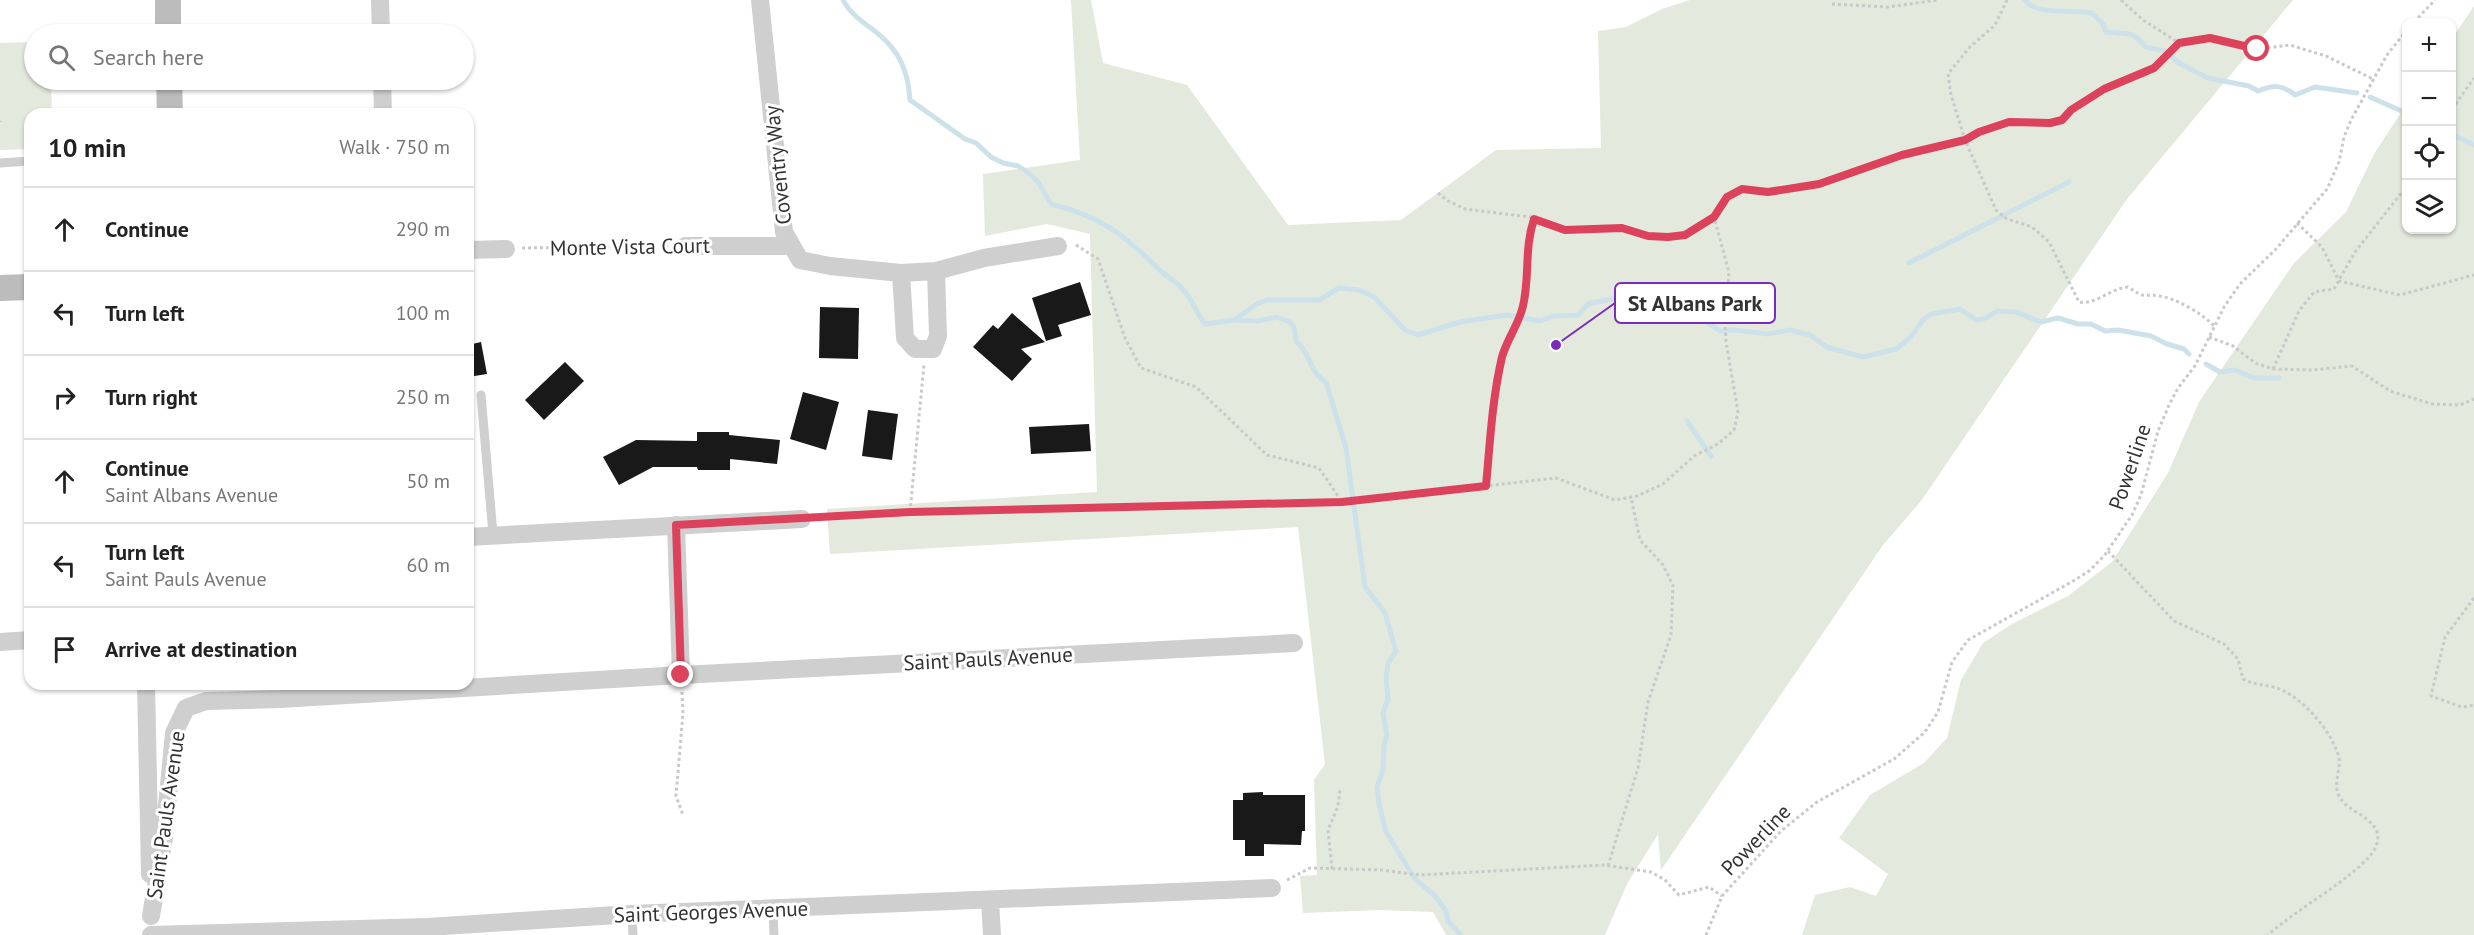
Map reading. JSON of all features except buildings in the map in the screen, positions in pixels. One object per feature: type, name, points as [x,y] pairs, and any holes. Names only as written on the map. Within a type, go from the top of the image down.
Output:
[{"type":"street","points":[[168,0],[168,24]]},
{"type":"street","points":[[380,0],[381,24]]},
{"type":"street","name":"Coventry Way","points":[[760,0],[784,232],[800,260],[830,266],[902,273],[936,271],[984,258],[1058,246]]},
{"type":"street","points":[[169,90],[170,108]]},
{"type":"street","points":[[382,90],[383,108]]},
{"type":"street","name":"Monte Vista Court","points":[[685,246],[792,246]]},
{"type":"street","points":[[474,250],[506,249]]},
{"type":"street","points":[[902,273],[905,338],[915,350],[933,350],[938,336],[936,271]]},
{"type":"street","points":[[0,288],[24,287]]},
{"type":"street","points":[[474,536],[802,519]]},
{"type":"street","points":[[676,525],[681,675]]},
{"type":"street","points":[[0,642],[24,640]]},
{"type":"street","name":"Saint Pauls Avenue","points":[[474,687],[1294,643]]},
{"type":"street","points":[[146,690],[150,935]]},
{"type":"street","name":"Saint Pauls Avenue","points":[[151,916],[164,837],[174,732],[186,708],[206,701],[430,690]]},
{"type":"street","name":"Saint Georges Avenue","points":[[150,935],[427,931],[632,915],[1272,888]]},
{"type":"street","points":[[990,901],[992,935]]},
{"type":"lane","points":[[0,163],[24,161]]},
{"type":"lane","points":[[481,395],[493,534]]},
{"type":"lane","points":[[773,909],[774,935]]},
{"type":"lane","points":[[632,915],[633,935]]},
{"type":"path","points":[[1832,4],[1888,7],[1937,0]]},
{"type":"path","points":[[2007,0],[1995,25],[1969,48],[1948,74],[1951,95],[1965,140],[1996,210],[2007,219],[2032,227],[2049,242],[2079,302],[2091,302],[2112,291],[2128,287],[2139,296],[2161,296],[2204,315],[2214,326]]},
{"type":"path","points":[[2121,0],[2143,20],[2179,43],[2210,38],[2257,49],[2290,45],[2326,56],[2373,79]]},
{"type":"path","points":[[2418,18],[2435,0]]},
{"type":"path","name":"Powerline","points":[[1706,935],[1722,896],[1781,831],[1802,813],[1894,759],[1925,732],[1938,711],[1952,662],[1968,640],[2089,571],[2108,550],[2132,515],[2141,495],[2155,440],[2178,387],[2194,366],[2224,307],[2240,284],[2276,249],[2327,189],[2334,175],[2350,120],[2387,55],[2402,36]]},
{"type":"path","points":[[1438,193],[1465,209],[1508,213],[1565,230],[1622,228],[1648,236],[1685,235],[1714,217],[1727,197],[1742,189],[1768,192],[1819,184],[1902,155],[1965,140],[1979,132],[2009,122],[2050,123],[2062,120],[2071,110],[2104,89],[2154,68],[2179,43]]},
{"type":"path","points":[[2456,102],[2474,78]]},
{"type":"path","points":[[2273,369],[2299,311],[2314,292],[2334,289],[2355,252],[2402,192]]},
{"type":"path","points":[[802,519],[910,512],[1342,502],[1556,478],[1615,500],[1631,497],[1663,484],[1694,456],[1718,444],[1734,430],[1738,412],[1726,342],[1725,322],[1729,272],[1714,217]]},
{"type":"path","points":[[1486,486],[1492,412],[1502,357],[1522,309],[1527,277],[1527,245],[1534,219]]},
{"type":"path","points":[[2297,223],[2322,247],[2338,281]]},
{"type":"path","points":[[1058,246],[1074,243],[1098,259],[1125,338],[1141,368],[1196,387],[1267,455],[1319,468],[1342,502]]},
{"type":"path","name":"Monte Vista Court","points":[[506,249],[685,246]]},
{"type":"path","points":[[2338,281],[2400,295],[2474,275]]},
{"type":"path","points":[[2209,337],[2234,346],[2255,363],[2273,369],[2312,370],[2352,366],[2390,391],[2432,404],[2460,405],[2474,399]]},
{"type":"path","points":[[910,512],[923,371]]},
{"type":"path","points":[[1608,866],[1638,768],[1648,702],[1671,635],[1673,585],[1663,565],[1640,540],[1631,497]]},
{"type":"path","points":[[2108,550],[2174,621],[2224,644],[2238,659],[2242,679],[2252,684],[2281,689],[2303,704],[2327,734],[2339,755],[2337,791],[2343,803],[2376,829],[2378,836],[2376,846],[2370,856],[2348,875],[2289,916],[2268,935]]},
{"type":"path","points":[[2474,598],[2445,637],[2431,696],[2463,707],[2474,705]]},
{"type":"path","points":[[683,713],[676,796],[683,815]]},
{"type":"path","points":[[1332,869],[1328,830],[1338,806],[1340,790]]},
{"type":"path","points":[[1272,888],[1303,870],[1382,870],[1419,875],[1608,866],[1651,872],[1665,880],[1679,895],[1709,887],[1722,896]]},
{"type":"shaded area","points":[[1071,0],[1091,0],[1103,63],[1187,85],[1288,225],[1401,220],[1496,150],[1601,148],[1598,31],[1626,27],[1662,9],[1690,0],[2293,0],[2127,199],[1921,501],[1883,545],[1661,870],[1658,834],[1627,884],[1605,935],[1446,935],[1433,912],[1380,910],[1303,913],[1300,876],[1317,875],[1314,780],[1325,764],[1298,527],[830,554],[827,509],[1097,492],[1090,234],[1047,224],[985,236],[983,174],[1080,160]]},
{"type":"shaded area","points":[[2474,6],[2474,935],[1802,935],[1815,895],[1850,887],[1876,896],[1888,874],[1839,838],[1870,795],[1924,763],[1947,738],[1961,680],[1983,643],[2012,624],[2068,596],[2112,562],[2168,473],[2199,402],[2294,263],[2346,212],[2374,154],[2402,111],[2402,234],[2456,234],[2456,33]]},
{"type":"shaded area","points":[[24,42],[24,90],[51,90],[52,108],[24,108],[24,149],[0,150],[0,43]]},
{"type":"waterway","points":[[843,0],[854,14],[884,39],[897,54],[905,71],[910,100],[965,139],[976,143],[991,157],[1003,163],[1018,166],[1029,173],[1038,182],[1051,204],[1086,215],[1125,238],[1184,290],[1205,324],[1234,320],[1258,321],[1277,317],[1290,322],[1294,327],[1296,341],[1316,373],[1326,382],[1346,448],[1365,587],[1385,613],[1396,651],[1388,663],[1386,678],[1388,699],[1383,713],[1387,735],[1384,745],[1383,770],[1377,787],[1386,832],[1415,879],[1435,896],[1446,911],[1448,921],[1461,935]]},
{"type":"waterway","points":[[2025,0],[2031,5],[2047,10],[2092,13],[2103,24],[2106,32],[2129,34],[2146,47],[2165,51],[2179,63],[2208,78],[2249,86],[2258,91],[2282,87],[2295,95],[2315,87],[2357,93]]},
{"type":"waterway","points":[[2370,97],[2402,111]]},
{"type":"waterway","points":[[2456,136],[2474,145]]},
{"type":"waterway","points":[[1909,263],[2069,182]]},
{"type":"waterway","points":[[1234,320],[1267,300],[1319,300],[1339,288],[1359,290],[1374,297],[1405,330],[1418,335],[1460,322],[1507,315],[1540,321],[1554,316],[1578,315],[1588,304],[1610,299],[1623,301],[1655,293],[1669,298],[1720,331],[1734,330],[1768,334],[1790,330],[1810,335],[1827,347],[1863,357],[1896,349],[1910,338],[1923,320],[1931,314],[1960,309],[1976,320],[1998,311],[2016,312],[2041,322],[2058,318],[2078,324],[2091,324],[2105,331],[2118,330],[2151,336],[2184,349],[2189,354]]},
{"type":"waterway","points":[[2206,364],[2220,372],[2235,370],[2254,378],[2279,378]]},
{"type":"waterway","points":[[1687,421],[1711,456]]},
{"type":"place","name":"St Albans Park","points":[[1556,345]]},
{"type":"route","points":[[681,675],[676,525],[910,512],[1342,502],[1486,486],[1492,412],[1502,357],[1522,309],[1527,286],[1527,245],[1534,219],[1565,230],[1622,228],[1648,236],[1685,235],[1714,217],[1727,197],[1742,189],[1768,192],[1819,184],[1902,155],[1965,140],[1979,132],[2009,122],[2050,123],[2062,120],[2071,110],[2104,89],[2154,68],[2179,43],[2210,38],[2235,42],[2257,49]]}]
